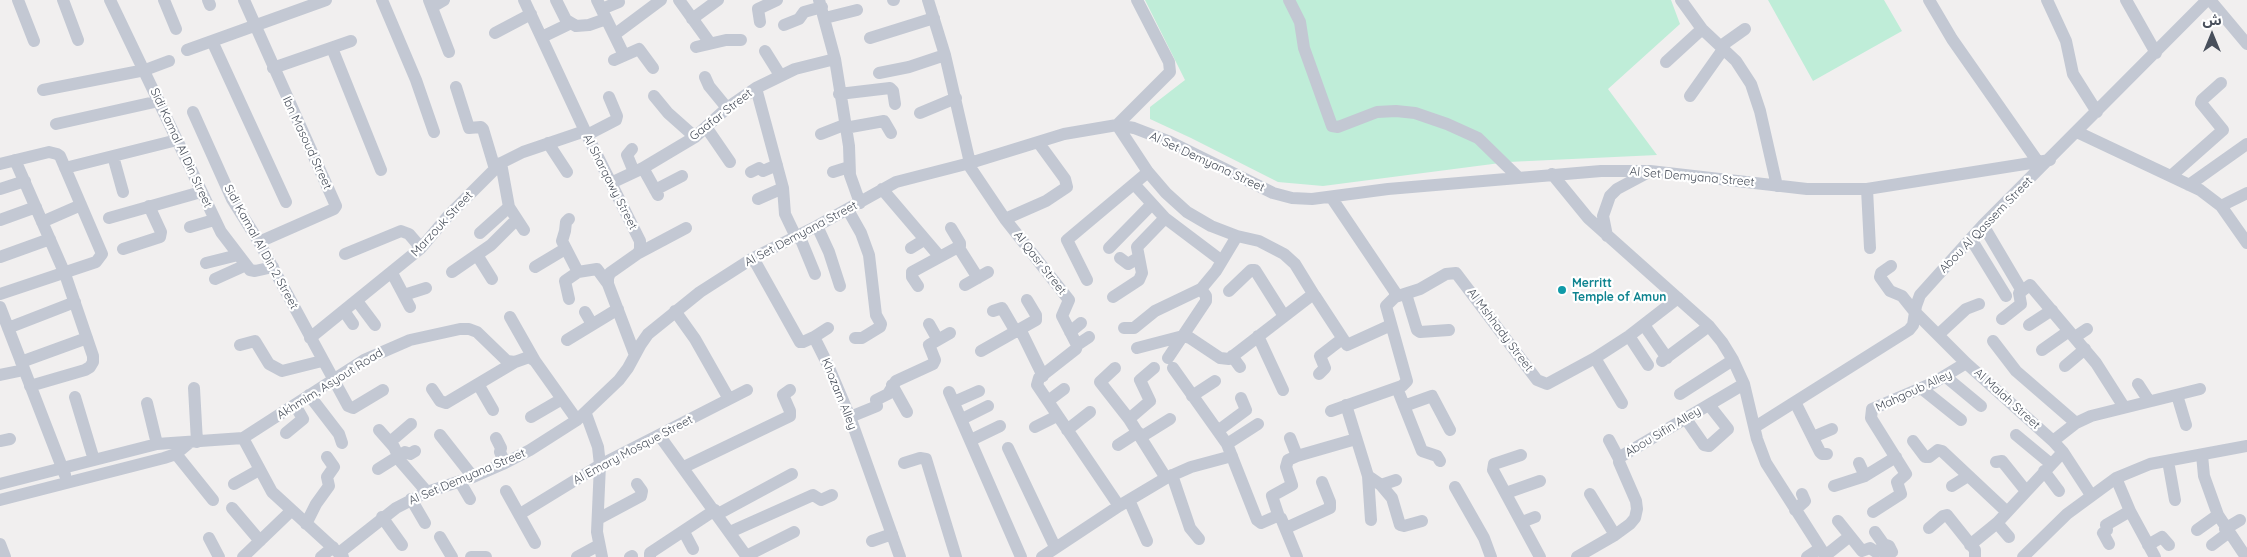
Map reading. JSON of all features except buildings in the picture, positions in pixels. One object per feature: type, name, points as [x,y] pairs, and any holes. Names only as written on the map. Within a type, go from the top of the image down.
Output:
[{"type":"street","points":[[18,0],[34,41]]},
{"type":"street","points":[[63,0],[78,40]]},
{"type":"street","name":"Sidi Kamal Al Din Street","points":[[110,0],[145,70],[214,220],[242,260]]},
{"type":"street","points":[[164,0],[176,29]]},
{"type":"street","name":"Ibn Masoud Street","points":[[244,0],[336,206],[334,209],[258,242]]},
{"type":"street","points":[[187,50],[326,0]]},
{"type":"street","points":[[382,0],[416,80],[434,132]]},
{"type":"street","points":[[444,0],[431,4],[449,52]]},
{"type":"street","name":"Al Sharqawy Street","points":[[524,0],[586,133],[640,241],[641,246],[637,254]]},
{"type":"street","points":[[556,0],[563,16],[570,24],[583,27],[602,9],[620,2]]},
{"type":"street","points":[[614,35],[661,0]]},
{"type":"street","points":[[679,0],[710,43]]},
{"type":"street","points":[[692,19],[718,0]]},
{"type":"street","points":[[760,22],[758,9],[777,0]]},
{"type":"street","name":"Al Qasr Street","points":[[928,0],[956,98],[969,164],[1005,220],[1069,300],[1062,316],[1077,345]]},
{"type":"street","points":[[1137,0],[1169,62],[1170,72],[1117,125],[1148,172],[1166,193],[1187,212],[1211,226],[1237,236],[1259,241],[1284,254],[1295,264],[1345,344],[1350,345],[1391,325]]},
{"type":"street","points":[[1289,0],[1300,22],[1304,48],[1332,126],[1338,127],[1377,112],[1396,110],[1415,113],[1447,124],[1478,138],[1518,177]]},
{"type":"street","points":[[1681,0],[1702,30],[1723,47],[1745,72],[1756,97],[1777,186]]},
{"type":"street","points":[[1929,0],[1952,40],[2044,161]]},
{"type":"street","points":[[2047,0],[2066,41],[2073,74],[2097,112]]},
{"type":"street","points":[[2126,0],[2156,53]]},
{"type":"street","points":[[2205,1],[2247,44]]},
{"type":"street","name":"Abou Al Qassem Street","points":[[1755,427],[1909,330],[1915,318],[1914,311],[1920,295],[2044,161],[2077,132],[2205,1]]},
{"type":"street","points":[[822,8],[835,59],[839,94],[849,146],[849,167],[860,203]]},
{"type":"street","points":[[784,25],[799,20],[802,13],[822,8],[857,10]]},
{"type":"street","points":[[602,9],[614,35],[619,57],[640,49],[653,68]]},
{"type":"street","points":[[495,32],[531,14]]},
{"type":"street","points":[[870,38],[934,18]]},
{"type":"street","points":[[542,37],[570,24]]},
{"type":"street","points":[[1690,96],[1723,47],[1745,29]]},
{"type":"street","points":[[1666,62],[1702,30]]},
{"type":"street","points":[[696,47],[710,43],[741,40]]},
{"type":"street","points":[[212,41],[286,202]]},
{"type":"street","points":[[273,68],[351,41]]},
{"type":"street","points":[[332,48],[381,170]]},
{"type":"street","points":[[765,51],[780,75]]},
{"type":"street","points":[[879,72],[909,67],[945,55]]},
{"type":"street","name":"Gaafar Street","points":[[611,183],[639,170],[694,137],[727,108],[756,88],[780,75],[810,64],[835,59]]},
{"type":"street","points":[[43,90],[145,70],[169,61]]},
{"type":"street","points":[[705,78],[709,86],[727,108]]},
{"type":"street","points":[[2171,176],[2223,130],[2201,103],[2221,83]]},
{"type":"street","points":[[452,272],[504,233],[520,225],[509,207],[498,166],[483,129],[480,127],[469,128],[456,87]]},
{"type":"street","points":[[756,88],[783,188],[785,214],[816,274]]},
{"type":"street","points":[[839,94],[890,88],[895,104]]},
{"type":"street","points":[[654,96],[665,110],[694,137]]},
{"type":"street","name":"Marzouk Street","points":[[310,338],[421,248],[448,216],[498,166],[511,156],[548,143],[586,133],[616,120],[617,116],[609,98]]},
{"type":"street","points":[[920,113],[956,98]]},
{"type":"street","points":[[56,124],[159,101]]},
{"type":"street","name":"Sidi Kamal Al Din 2 Street","points":[[193,112],[232,199],[273,268],[332,380],[350,408],[382,390]]},
{"type":"street","points":[[821,134],[845,127],[884,121],[891,133]]},
{"type":"street","name":"Al Set Demyana Street","points":[[320,557],[338,552],[382,517],[411,499],[505,463],[530,450],[582,417],[619,380],[648,334],[675,310],[753,258],[848,210],[882,190],[912,178],[969,164],[1064,134],[1117,125],[1134,128],[1168,141],[1273,193],[1292,198],[1312,200],[1388,188],[1552,174],[1650,171],[1814,190],[1867,188],[2044,161]]},
{"type":"street","points":[[706,127],[730,162]]},
{"type":"street","points":[[2077,132],[2200,190],[2221,206],[2247,242]]},
{"type":"street","points":[[65,168],[177,140]]},
{"type":"street","points":[[1005,220],[1046,201],[1067,187],[1066,179],[1038,142]]},
{"type":"street","points":[[548,143],[567,172]]},
{"type":"street","points":[[2189,185],[2247,144]]},
{"type":"street","points":[[632,149],[627,154],[657,192],[682,176]]},
{"type":"street","points":[[0,164],[54,152],[60,156],[102,254],[96,262],[65,274],[0,294]]},
{"type":"street","points":[[113,156],[123,192]]},
{"type":"street","points":[[16,160],[65,274],[93,356],[90,367],[30,386]]},
{"type":"street","points":[[751,172],[758,168],[764,171],[777,164]]},
{"type":"street","points":[[833,172],[849,167]]},
{"type":"street","points":[[1607,236],[1603,216],[1610,196],[1622,186],[1650,171]]},
{"type":"street","points":[[1087,280],[1067,240],[1148,172]]},
{"type":"street","points":[[1552,174],[1588,218],[1709,326],[1733,360],[1744,384],[1766,463],[1824,554]]},
{"type":"street","points":[[0,190],[25,181]]},
{"type":"street","points":[[1134,184],[1165,218],[1222,261]]},
{"type":"street","points":[[758,200],[783,188]]},
{"type":"street","points":[[1867,188],[1870,248]]},
{"type":"street","points":[[882,190],[940,257]]},
{"type":"street","points":[[109,218],[201,192]]},
{"type":"street","points":[[2221,206],[2247,193]]},
{"type":"street","points":[[1331,197],[1395,292],[1401,295],[1417,330],[1420,332],[1449,330]]},
{"type":"street","points":[[1109,248],[1152,204]]},
{"type":"street","points":[[42,222],[81,205]]},
{"type":"street","points":[[123,249],[160,237],[161,232],[149,206]]},
{"type":"street","points":[[0,220],[36,207]]},
{"type":"street","points":[[480,232],[509,207]]},
{"type":"street","points":[[848,210],[866,244],[878,274],[876,315],[881,324],[880,327],[860,339],[855,338]]},
{"type":"street","points":[[1113,296],[1139,280],[1142,273],[1137,247],[1165,218]]},
{"type":"street","points":[[569,219],[566,222],[566,231],[562,241],[578,272]]},
{"type":"street","points":[[190,227],[214,220]]},
{"type":"street","points":[[1983,225],[2022,290]]},
{"type":"street","points":[[817,226],[831,258],[840,286]]},
{"type":"street","points":[[608,284],[610,273],[637,254],[686,228]]},
{"type":"street","points":[[951,228],[960,243],[959,248],[983,275],[965,285]]},
{"type":"street","points":[[345,254],[401,231],[409,234],[421,248]]},
{"type":"street","points":[[1124,328],[1134,328],[1155,311],[1201,289],[1222,261],[1237,236]]},
{"type":"street","points":[[0,257],[50,239]]},
{"type":"street","points":[[1971,239],[2006,296]]},
{"type":"street","points":[[911,248],[924,240]]},
{"type":"street","points":[[918,286],[912,277],[912,272],[959,248]]},
{"type":"street","points":[[535,267],[565,249]]},
{"type":"street","points":[[477,255],[492,279]]},
{"type":"street","points":[[753,258],[800,342],[814,337],[828,328]]},
{"type":"street","points":[[1120,258],[1128,264],[1138,258]]},
{"type":"street","points":[[215,279],[242,260]]},
{"type":"street","points":[[206,262],[242,260],[255,271],[273,268]]},
{"type":"street","name":"Al Malah Street","points":[[1891,266],[1881,273],[1880,276],[1892,293],[1902,296],[1914,311],[1966,363],[2064,452],[2091,495]]},
{"type":"street","points":[[569,299],[565,281],[578,272],[597,269],[608,284],[635,355]]},
{"type":"street","points":[[1229,292],[1251,270],[1255,270],[1284,316]]},
{"type":"street","points":[[392,273],[407,301],[426,288]]},
{"type":"street","name":"Al Mshhady Street","points":[[1401,295],[1433,282],[1446,274],[1456,273],[1542,383],[1552,382],[1595,358],[1629,336],[1678,298]]},
{"type":"street","points":[[2002,319],[2021,304],[2018,294],[2030,285],[2106,377],[2124,407]]},
{"type":"street","points":[[1201,289],[1207,298],[1183,336],[1171,363],[1190,385],[1230,450],[1258,528],[1280,517]]},
{"type":"street","points":[[1138,348],[1183,336],[1190,338],[1220,358],[1228,359],[1314,295]]},
{"type":"street","points":[[1331,411],[1397,388],[1407,381],[1386,306],[1401,295]]},
{"type":"street","points":[[981,351],[1034,322],[1037,318],[1027,300]]},
{"type":"street","points":[[357,301],[375,325]]},
{"type":"street","points":[[5,325],[75,302]]},
{"type":"street","points":[[1939,334],[1966,309],[1979,304]]},
{"type":"street","points":[[0,307],[5,325],[23,366],[68,483]]},
{"type":"street","points":[[876,315],[889,308]]},
{"type":"street","points":[[993,311],[1002,308],[1018,331],[1043,376]]},
{"type":"street","points":[[567,340],[618,309]]},
{"type":"street","points":[[675,310],[695,339],[729,399]]},
{"type":"street","points":[[2029,325],[2052,310]]},
{"type":"street","points":[[344,311],[353,324]]},
{"type":"street","points":[[585,312],[592,324]]},
{"type":"street","points":[[510,317],[535,361],[562,399],[582,417],[595,439],[600,465],[598,519],[601,551],[576,557]]},
{"type":"street","points":[[1256,321],[1283,390]]},
{"type":"street","points":[[1070,332],[1081,323]]},
{"type":"street","points":[[929,324],[938,340]]},
{"type":"street","points":[[1644,324],[1665,359],[1709,326]]},
{"type":"street","name":"Akhmim, Asyout Road","points":[[0,484],[157,444],[243,438],[364,360],[410,340],[460,329],[469,329],[477,332],[502,359],[515,362]]},
{"type":"street","points":[[2042,350],[2072,334],[2087,329]]},
{"type":"street","points":[[850,417],[877,406],[876,400],[888,394],[896,381],[934,362],[929,348],[950,333]]},
{"type":"street","points":[[1629,336],[1648,365]]},
{"type":"street","name":"Khozam Alley","points":[[814,337],[850,417],[900,557]]},
{"type":"street","points":[[1088,337],[1077,345],[1073,352],[1037,381],[1037,385],[1067,430],[1091,474],[1124,503],[1147,541]]},
{"type":"street","points":[[0,376],[87,338]]},
{"type":"street","points":[[1342,340],[1346,354]]},
{"type":"street","points":[[1319,374],[1325,368],[1320,357],[1342,340]]},
{"type":"street","points":[[240,345],[255,341],[269,364],[282,371],[322,361]]},
{"type":"street","points":[[1994,341],[2016,371],[2076,423]]},
{"type":"street","points":[[2065,366],[2084,349]]},
{"type":"street","points":[[1232,356],[1240,367]]},
{"type":"street","points":[[432,389],[440,401],[446,403],[515,362],[529,357],[535,361]]},
{"type":"street","points":[[1595,358],[1622,403]]},
{"type":"street","points":[[1680,394],[1733,360]]},
{"type":"street","name":"Mahgoub Alley","points":[[1873,512],[1901,494],[1896,483],[1906,474],[1870,414],[1876,406],[1946,377],[1966,363]]},
{"type":"street","points":[[1115,368],[1100,382],[1129,419],[1169,477],[1190,528],[1199,540]]},
{"type":"street","points":[[1129,419],[1150,401],[1140,380],[1154,368]]},
{"type":"street","points":[[1946,377],[1981,406]]},
{"type":"street","points":[[1190,385],[1215,381]]},
{"type":"street","points":[[478,384],[493,410]]},
{"type":"street","name":"Abou Sifin Alley","points":[[1577,557],[1615,535],[1635,518],[1637,509],[1619,459],[1744,384]]},
{"type":"street","points":[[2138,384],[2149,401]]},
{"type":"street","points":[[892,385],[907,412]]},
{"type":"street","points":[[0,500],[176,454],[193,442],[194,388]]},
{"type":"street","points":[[1048,401],[1064,388]]},
{"type":"street","points":[[1397,388],[1422,451],[1437,456],[1440,461]]},
{"type":"street","points":[[1921,388],[1961,420]]},
{"type":"street","points":[[2053,441],[2076,423],[2124,407],[2200,389]]},
{"type":"street","name":"Al Emary Mosque Street","points":[[520,514],[600,465],[747,390]]},
{"type":"street","points":[[684,467],[788,417],[790,411],[783,395],[790,390]]},
{"type":"street","points":[[979,391],[952,397],[1021,557]]},
{"type":"street","points":[[309,395],[339,434],[342,443]]},
{"type":"street","points":[[2177,395],[2186,425]]},
{"type":"street","points":[[1404,406],[1432,396],[1450,430]]},
{"type":"street","points":[[76,397],[94,460]]},
{"type":"street","points":[[1219,430],[1246,410],[1241,398]]},
{"type":"street","points":[[531,417],[562,399]]},
{"type":"street","points":[[1796,402],[1822,454],[1827,454]]},
{"type":"street","points":[[147,403],[157,444]]},
{"type":"street","points":[[286,432],[303,419],[295,405]]},
{"type":"street","points":[[1346,405],[1368,476],[1371,520]]},
{"type":"street","points":[[1686,419],[1704,445],[1709,446],[1728,429],[1709,405]]},
{"type":"street","points":[[962,419],[988,406]]},
{"type":"street","points":[[1067,430],[1090,412]]},
{"type":"street","points":[[1035,428],[1058,416]]},
{"type":"street","points":[[1118,445],[1170,419]]},
{"type":"street","points":[[390,442],[411,424]]},
{"type":"street","points":[[1042,557],[1124,503],[1169,477],[1230,450],[1258,424]]},
{"type":"street","points":[[971,440],[1000,426]]},
{"type":"street","points":[[1813,438],[1832,429]]},
{"type":"street","points":[[379,430],[390,442],[398,457],[427,492]]},
{"type":"street","points":[[440,435],[466,479],[470,499]]},
{"type":"street","points":[[659,435],[684,467],[747,557],[794,532]]},
{"type":"street","points":[[2016,435],[2047,467],[2059,490]]},
{"type":"street","points":[[243,438],[258,470],[272,492],[338,552]]},
{"type":"street","points":[[496,438],[501,446],[500,452],[505,463]]},
{"type":"street","points":[[1290,438],[1297,456]]},
{"type":"street","points":[[1297,557],[1272,496],[1292,485],[1287,464],[1291,458],[1356,439]]},
{"type":"street","points":[[1609,440],[1619,459]]},
{"type":"street","points":[[1913,441],[1925,457],[1929,457],[1938,450],[1942,451],[2007,512]]},
{"type":"street","points":[[2023,557],[2061,519],[2116,478],[2133,470],[2168,461],[2247,446]]},
{"type":"street","points":[[1008,448],[1055,547]]},
{"type":"street","points":[[378,469],[406,452],[410,454],[415,451]]},
{"type":"street","points":[[1970,544],[1997,523],[2047,467],[2064,452]]},
{"type":"street","points":[[176,454],[213,500]]},
{"type":"street","points":[[115,455],[120,470]]},
{"type":"street","points":[[1521,455],[1493,466],[1493,470],[1540,557]]},
{"type":"street","points":[[2202,455],[2204,476],[2218,516],[2226,531],[2246,557]]},
{"type":"street","points":[[306,524],[316,504],[329,486],[327,477],[334,467],[327,456]]},
{"type":"street","points":[[904,463],[920,458],[926,459],[956,557]]},
{"type":"street","points":[[1834,486],[1865,476],[1896,458]]},
{"type":"street","points":[[1996,462],[2002,461],[2026,491]]},
{"type":"street","points":[[2168,461],[2175,500]]},
{"type":"street","points":[[1859,463],[1865,476]]},
{"type":"street","points":[[75,465],[82,480]]},
{"type":"street","points":[[234,484],[258,470]]},
{"type":"street","points":[[650,557],[652,552],[716,512],[792,474]]},
{"type":"street","points":[[1291,479],[1304,474]]},
{"type":"street","points":[[1368,476],[1392,498],[1400,525],[1404,526],[1422,521]]},
{"type":"street","points":[[1952,486],[1968,476]]},
{"type":"street","points":[[2116,478],[2130,511],[2155,557]]},
{"type":"street","points":[[1380,485],[1396,480]]},
{"type":"street","points":[[1506,493],[1540,481]]},
{"type":"street","points":[[1286,528],[1330,508],[1330,502],[1322,482]]},
{"type":"street","points":[[598,519],[640,496],[642,491],[638,484]]},
{"type":"street","points":[[1455,488],[1484,538],[1491,557]]},
{"type":"street","points":[[506,490],[534,543]]},
{"type":"street","points":[[1590,494],[1615,535]]},
{"type":"street","points":[[1795,510],[1805,501],[1802,494]]},
{"type":"street","points":[[730,532],[813,495],[821,500],[832,495]]},
{"type":"street","points":[[411,499],[425,523]]},
{"type":"street","points":[[232,508],[260,541]]},
{"type":"street","points":[[246,556],[292,511]]},
{"type":"street","points":[[2109,544],[2103,533],[2107,530],[2106,525],[2130,511]]},
{"type":"street","points":[[1929,528],[1942,516],[1947,515],[1976,552],[1975,557]]},
{"type":"street","points":[[2197,530],[2218,516]]},
{"type":"street","points":[[382,517],[402,546]]},
{"type":"street","points":[[1522,522],[1535,517]]},
{"type":"street","points":[[1838,520],[1850,536],[1858,554],[1870,548],[1876,552],[1886,552],[1875,532]]},
{"type":"street","points":[[2212,545],[2240,520]]},
{"type":"street","points":[[1997,523],[2010,537]]},
{"type":"street","points":[[684,532],[693,549]]},
{"type":"street","points":[[872,541],[892,534]]},
{"type":"street","points":[[1807,557],[1824,554],[1850,536]]},
{"type":"street","points":[[440,537],[452,557]]},
{"type":"street","points":[[2148,545],[2162,537],[2170,544]]},
{"type":"street","points":[[209,538],[219,557]]},
{"type":"street","points":[[0,544],[5,557]]},
{"type":"street","points":[[471,557],[486,557]]},
{"type":"green space","points":[[1145,0],[1671,0],[1680,24],[1608,89],[1657,155],[1508,162],[1323,186],[1278,182],[1150,119],[1150,107],[1185,80]]},
{"type":"green space","points":[[1768,0],[1884,0],[1902,31],[1813,81]]},
{"type":"place","name":"Merritt Temple of Amun","points":[[1562,290]]}]
